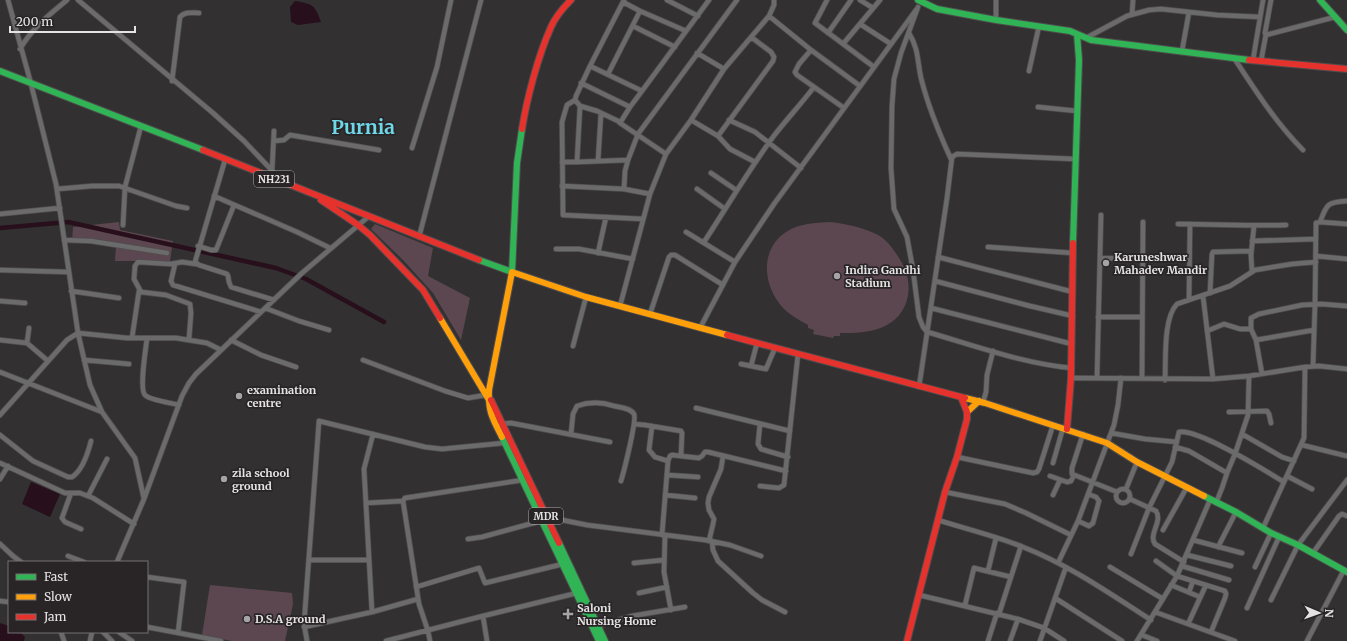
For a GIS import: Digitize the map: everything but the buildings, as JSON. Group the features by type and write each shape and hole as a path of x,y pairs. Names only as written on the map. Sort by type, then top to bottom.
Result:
{"main road":[{"path":"571,0 551,26 539,61 525,112 517,163 512,272 586,297 919,387 981,402 1083,434 1107,443 1137,462 1236,512 1271,533 1298,545 1345,571"},
{"path":"1320,0 1347,30"},
{"path":"920,2 937,9 996,20 1070,31 1088,39 1182,50 1234,58 1347,69"},
{"path":"1065,428 1072,368 1075,159 1079,49 1077,34"},
{"path":"1079,49 1088,39"},
{"name":"NH231","path":"0,67 32,82"},
{"name":"NH231","path":"0,71 32,82 368,217 512,272"},
{"path":"315,196 358,225 370,235 423,290 488,395"},
{"name":"MDR","path":"512,272 488,395 488,405 504,443 545,519 563,564 599,641"},
{"name":"MDR","path":"488,395 545,519 605,641"},
{"path":"907,641 945,492 966,419 967,412 961,397"},
{"path":"967,412 981,402"}],"street":[{"path":"8,0 20,49 32,82 57,189 78,333 90,385 102,412 135,458 144,499"},
{"path":"20,49 28,36 43,20 67,0"},
{"path":"78,0 213,113 244,141 283,183"},
{"path":"412,148 437,67 451,0"},
{"path":"419,237 481,0"},
{"path":"666,0 698,16"},
{"path":"620,123 630,107 709,0"},
{"path":"624,189 625,172 628,160 638,134 737,0"},
{"path":"620,306 650,194 666,154 691,120 724,69 769,16 774,5 774,0"},
{"path":"827,0 815,23 874,67"},
{"path":"828,33 851,0"},
{"path":"860,0 873,8"},
{"path":"843,44 880,0"},
{"path":"996,0 996,20"},
{"path":"1132,14 1133,0"},
{"path":"1253,60 1263,0"},
{"path":"1261,61 1271,0"},
{"path":"643,219 563,215 563,117 568,105 575,100 581,84 623,1 640,11 686,31"},
{"path":"920,2 901,53 894,79 891,168 894,209 907,237 920,317 923,327 927,332 1014,357 1060,367 1072,368"},
{"path":"700,328 736,262 774,204 920,2"},
{"path":"1088,39 1119,20 1132,14 1161,9 1260,17"},
{"path":"608,74 640,11"},
{"path":"1182,50 1189,12"},
{"path":"172,80 180,17 184,14 199,13"},
{"path":"769,16 811,50 860,86"},
{"path":"1266,34 1267,35 1335,17"},
{"path":"860,24 891,44"},
{"path":"632,26 675,47"},
{"path":"1029,71 1039,26"},
{"path":"909,33 915,43 921,77 937,130 951,159 947,198 919,387"},
{"path":"718,136 773,61 774,57 771,52 751,38"},
{"path":"811,50 799,64 795,72 797,75 844,108"},
{"path":"697,53 724,69"},
{"path":"1234,58 1253,87 1286,131 1303,150"},
{"path":"590,66 642,91"},
{"path":"581,84 630,107"},
{"path":"704,242 736,190 769,144 814,87"},
{"path":"575,100 580,106 601,113 620,123 666,154"},
{"path":"577,162 580,106"},
{"path":"1038,107 1077,111"},
{"path":"598,161 601,113"},
{"path":"691,120 718,136 730,149 756,162"},
{"path":"729,120 755,132 800,168"},
{"path":"123,225 125,187 141,126"},
{"path":"272,171 274,131"},
{"path":"274,140 284,140 290,135 379,150"},
{"path":"951,159 957,154 1075,159"},
{"path":"196,264 194,262 197,249 226,160"},
{"path":"562,162 628,160"},
{"path":"711,173 736,190"},
{"path":"57,189 92,186 125,187 149,197 187,208"},
{"path":"562,186 624,189 650,194"},
{"path":"697,189 725,209"},
{"path":"214,196 330,248"},
{"path":"1313,366 1316,223 1320,222 1329,204 1332,202 1347,200"},
{"path":"197,249 216,250 234,205"},
{"path":"0,214 60,208"},
{"path":"1097,378 1101,215"},
{"path":"117,561 144,499 178,405 189,383 196,374 296,278 368,217"},
{"path":"598,253 606,217"},
{"path":"1142,378 1143,222"},
{"path":"1320,222 1347,224"},
{"path":"1178,224 1229,224 1254,226 1286,225"},
{"path":"1189,300 1190,224"},
{"path":"1252,272 1252,241 1254,226"},
{"path":"686,232 736,262"},
{"path":"1252,241 1316,239"},
{"path":"64,240 91,241 167,253"},
{"path":"988,247 1073,253"},
{"path":"556,249 579,249 633,259"},
{"path":"1210,293 1213,252 1252,251"},
{"path":"650,314 669,257 671,255 723,285"},
{"path":"1316,256 1347,259"},
{"path":"938,257 1073,292"},
{"path":"1100,258 1142,259"},
{"path":"132,338 139,291 137,283 134,279 136,263 138,262 175,264 182,262 196,264 227,274 231,287 274,300"},
{"path":"1165,380 1168,322 1173,308 1177,304 1230,286 1252,272 1261,269 1316,262"},
{"path":"175,264 171,281 173,285 261,312"},
{"path":"0,270 68,272"},
{"path":"934,281 1073,316"},
{"path":"71,291 119,298"},
{"path":"139,291 166,296 188,303 192,312 189,339"},
{"path":"1203,296 1213,379"},
{"path":"573,346 586,297"},
{"path":"0,301 25,303"},
{"path":"1262,374 1256,340 1251,329 1251,318 1302,305 1315,304 1347,306"},
{"path":"265,308 299,321 329,330"},
{"path":"931,308 1072,344"},
{"path":"1098,317 1142,317"},
{"path":"1207,331 1224,324 1240,329 1251,329"},
{"path":"27,343 29,328"},
{"path":"1256,340 1314,330"},
{"path":"0,416 67,340 71,336 78,333 132,338 189,339 207,343 221,350"},
{"path":"147,338 142,381 143,392 147,397 178,405"},
{"path":"0,340 27,343 48,361"},
{"path":"231,340 262,355 296,367"},
{"path":"751,366 757,343"},
{"path":"741,364 766,369 775,348"},
{"path":"981,402 986,392 987,375 993,351"},
{"path":"760,486 782,488 784,485 798,354"},
{"path":"84,360 129,364"},
{"path":"363,360 445,391 468,398 488,395"},
{"path":"1071,378 1142,378 1165,380 1213,379 1249,376 1313,366 1347,369"},
{"path":"1263,528 1302,445 1305,430 1306,367"},
{"path":"0,372 29,382 102,412"},
{"path":"1137,641 1177,576 1193,540 1213,501 1222,488 1249,412 1249,376"},
{"path":"1058,563 1078,521 1111,433 1116,418 1121,378"},
{"path":"571,434 575,408 582,404 597,403 610,405 628,410 634,414 634,424 621,481"},
{"path":"696,408 790,431"},
{"path":"1229,412 1269,412 1271,423"},
{"path":"307,641 304,627 319,421 425,447 442,449 504,443"},
{"path":"501,424 511,423 610,442"},
{"path":"634,424 681,431 681,456"},
{"path":"760,424 759,447 788,457"},
{"path":"956,457 1033,473 1037,472 1053,425"},
{"path":"652,426 649,450 655,458 668,461"},
{"path":"1053,463 1065,428"},
{"path":"1131,554 1149,508 1172,462 1178,434 1181,432 1203,437 1284,482"},
{"path":"1111,433 1176,444 1227,473"},
{"path":"372,612 364,469 373,434"},
{"path":"1083,434 1072,468 1072,474 1117,492"},
{"path":"1242,434 1282,457 1294,462"},
{"path":"0,435 34,461 68,477 72,477 77,472 87,455 91,441"},
{"path":"1302,445 1347,456"},
{"path":"671,610 664,572 663,535 668,461 670,456 699,458 705,452 708,452 786,471"},
{"path":"723,456 720,474 709,496 708,503 708,510 714,519 710,541 713,550 718,561 753,593 762,600 785,612"},
{"path":"88,496 107,459"},
{"path":"1126,489 1137,462"},
{"path":"0,463 64,493 80,493 98,500 134,524"},
{"path":"0,479 8,466"},
{"path":"667,475 698,477"},
{"path":"1050,476 1069,482 1074,475"},
{"path":"1287,476 1312,489"},
{"path":"366,503 403,501 406,498 523,480"},
{"path":"1053,495 1060,480"},
{"path":"1271,600 1298,545 1347,480"},
{"path":"1163,530 1187,487"},
{"path":"1117,492 1121,489 1126,489"},
{"path":"1126,489 1129,492 1130,499"},
{"path":"945,492 1005,504 1026,512 1071,535"},
{"path":"1117,492 1117,499 1120,502 1126,502 1130,499"},
{"path":"70,493 62,518 65,522 81,529"},
{"path":"1078,521 1089,526 1092,523 1099,501 1096,497 1088,494"},
{"path":"665,495 695,498"},
{"path":"1130,499 1156,511 1158,515 1153,538 1154,544 1183,564 1229,580"},
{"path":"403,501 418,599 430,641"},
{"path":"1218,547 1236,512"},
{"path":"1312,553 1340,516 1342,514 1347,516"},
{"path":"468,539 482,537 552,518 588,525 710,541 730,545 761,556"},
{"path":"938,520 1021,546 1058,563 1151,620"},
{"path":"1255,567 1271,533"},
{"path":"1247,608 1279,537"},
{"path":"988,571 996,538"},
{"path":"1193,540 1242,553"},
{"path":"0,544 20,561"},
{"path":"988,641 1021,546"},
{"path":"1187,555 1231,566"},
{"path":"13,556 16,561"},
{"path":"68,556 81,561"},
{"path":"309,560 370,560"},
{"path":"634,563 664,560"},
{"path":"1156,561 1177,576 1225,591 1226,594 1211,632"},
{"path":"416,587 479,568 485,583 563,564"},
{"path":"1040,641 1066,567"},
{"path":"1110,567 1163,599"},
{"path":"965,605 974,568 1011,577"},
{"path":"1307,641 1345,571"},
{"path":"148,577 183,580 178,633"},
{"path":"1189,592 1193,581"},
{"path":"1171,585 1200,597"},
{"path":"1188,624 1206,585"},
{"path":"639,593 667,587"},
{"path":"386,641 577,593"},
{"path":"919,595 1018,618 1044,628 1064,641"},
{"path":"1055,598 1122,641"},
{"path":"304,627 372,612 418,599"},
{"path":"598,626 632,616 685,607"},
{"path":"1155,612 1235,641"},
{"path":"483,616 488,641"},
{"path":"1010,641 1018,618"},
{"path":"148,627 221,641"},
{"path":"104,633 112,641"},
{"path":"120,633 132,641"},
{"path":"1142,635 1157,641"}],"shaded area":[{"path":"295,1 310,4 317,12 321,22 298,25 291,22 290,7"},
{"path":"119,222 120,230 173,241 170,261 115,261 116,246 72,241 73,227"},
{"name":"Indira Gandhi Stadium","path":"830,222 854,226 882,237 902,263 906,272 909,290 904,308 899,316 892,322 878,329 867,332 840,333 840,336 834,336 833,338 813,334 814,330 808,328 808,325 783,308 776,299 768,279 767,268 771,248 777,240 791,229 808,224"},
{"path":"375,224 433,248 428,276 470,298 461,340 433,293 403,260 371,229"},
{"path":"31,482 60,494 50,517 22,504"},
{"name":"D.S.A ground","path":"210,585 292,593 293,604 285,641 232,641 202,635"},
{"path":"0,623 8,626 8,633 21,633 25,637 24,641 0,641"}],"waterway":[{"path":"0,228 68,222 276,268 306,279 384,322"}],"traffic: fast":[{"path":"918,0 937,9 996,20 1070,31 1091,40 1249,60"},
{"path":"1320,0 1347,30"},
{"path":"1073,243 1079,60 1077,34"},
{"path":"0,71 203,150"},
{"path":"479,260 512,272 517,163 522,129"},
{"path":"502,437 599,641"},
{"path":"1204,496 1236,512 1271,533 1298,545 1347,572"},
{"path":"559,543 605,641"}],"traffic: slow":[{"path":"512,272 586,297 727,335"},
{"path":"502,437 491,414 489,390 512,272"},
{"path":"440,318 489,400"},
{"path":"965,398 985,403 1107,443 1137,462 1204,496"},
{"path":"967,412 979,401"}],"traffic: jam":[{"path":"522,129 534,77 546,38 555,20 571,0"},
{"path":"1249,60 1347,69"},
{"path":"203,150 479,260"},
{"path":"321,200 370,235 423,290 440,318"},
{"path":"1067,429 1071,378 1073,243"},
{"path":"727,335 965,398"},
{"path":"907,641 945,492 957,457 967,419 967,412 961,397"},
{"path":"491,400 559,543"}],"place":[{"name":"Karuneshwar Mahadev Mandir","path":"1106,263"},
{"name":"Indira Gandhi Stadium","path":"837,276"},
{"name":"examination centre","path":"239,396"},
{"name":"zila school ground","path":"224,479"},
{"name":"Saloni Nursing Home","path":"568,614"},
{"name":"D.S.A ground","path":"247,619"}],"district":[{"name":"Purnia","path":"363,127"}]}
